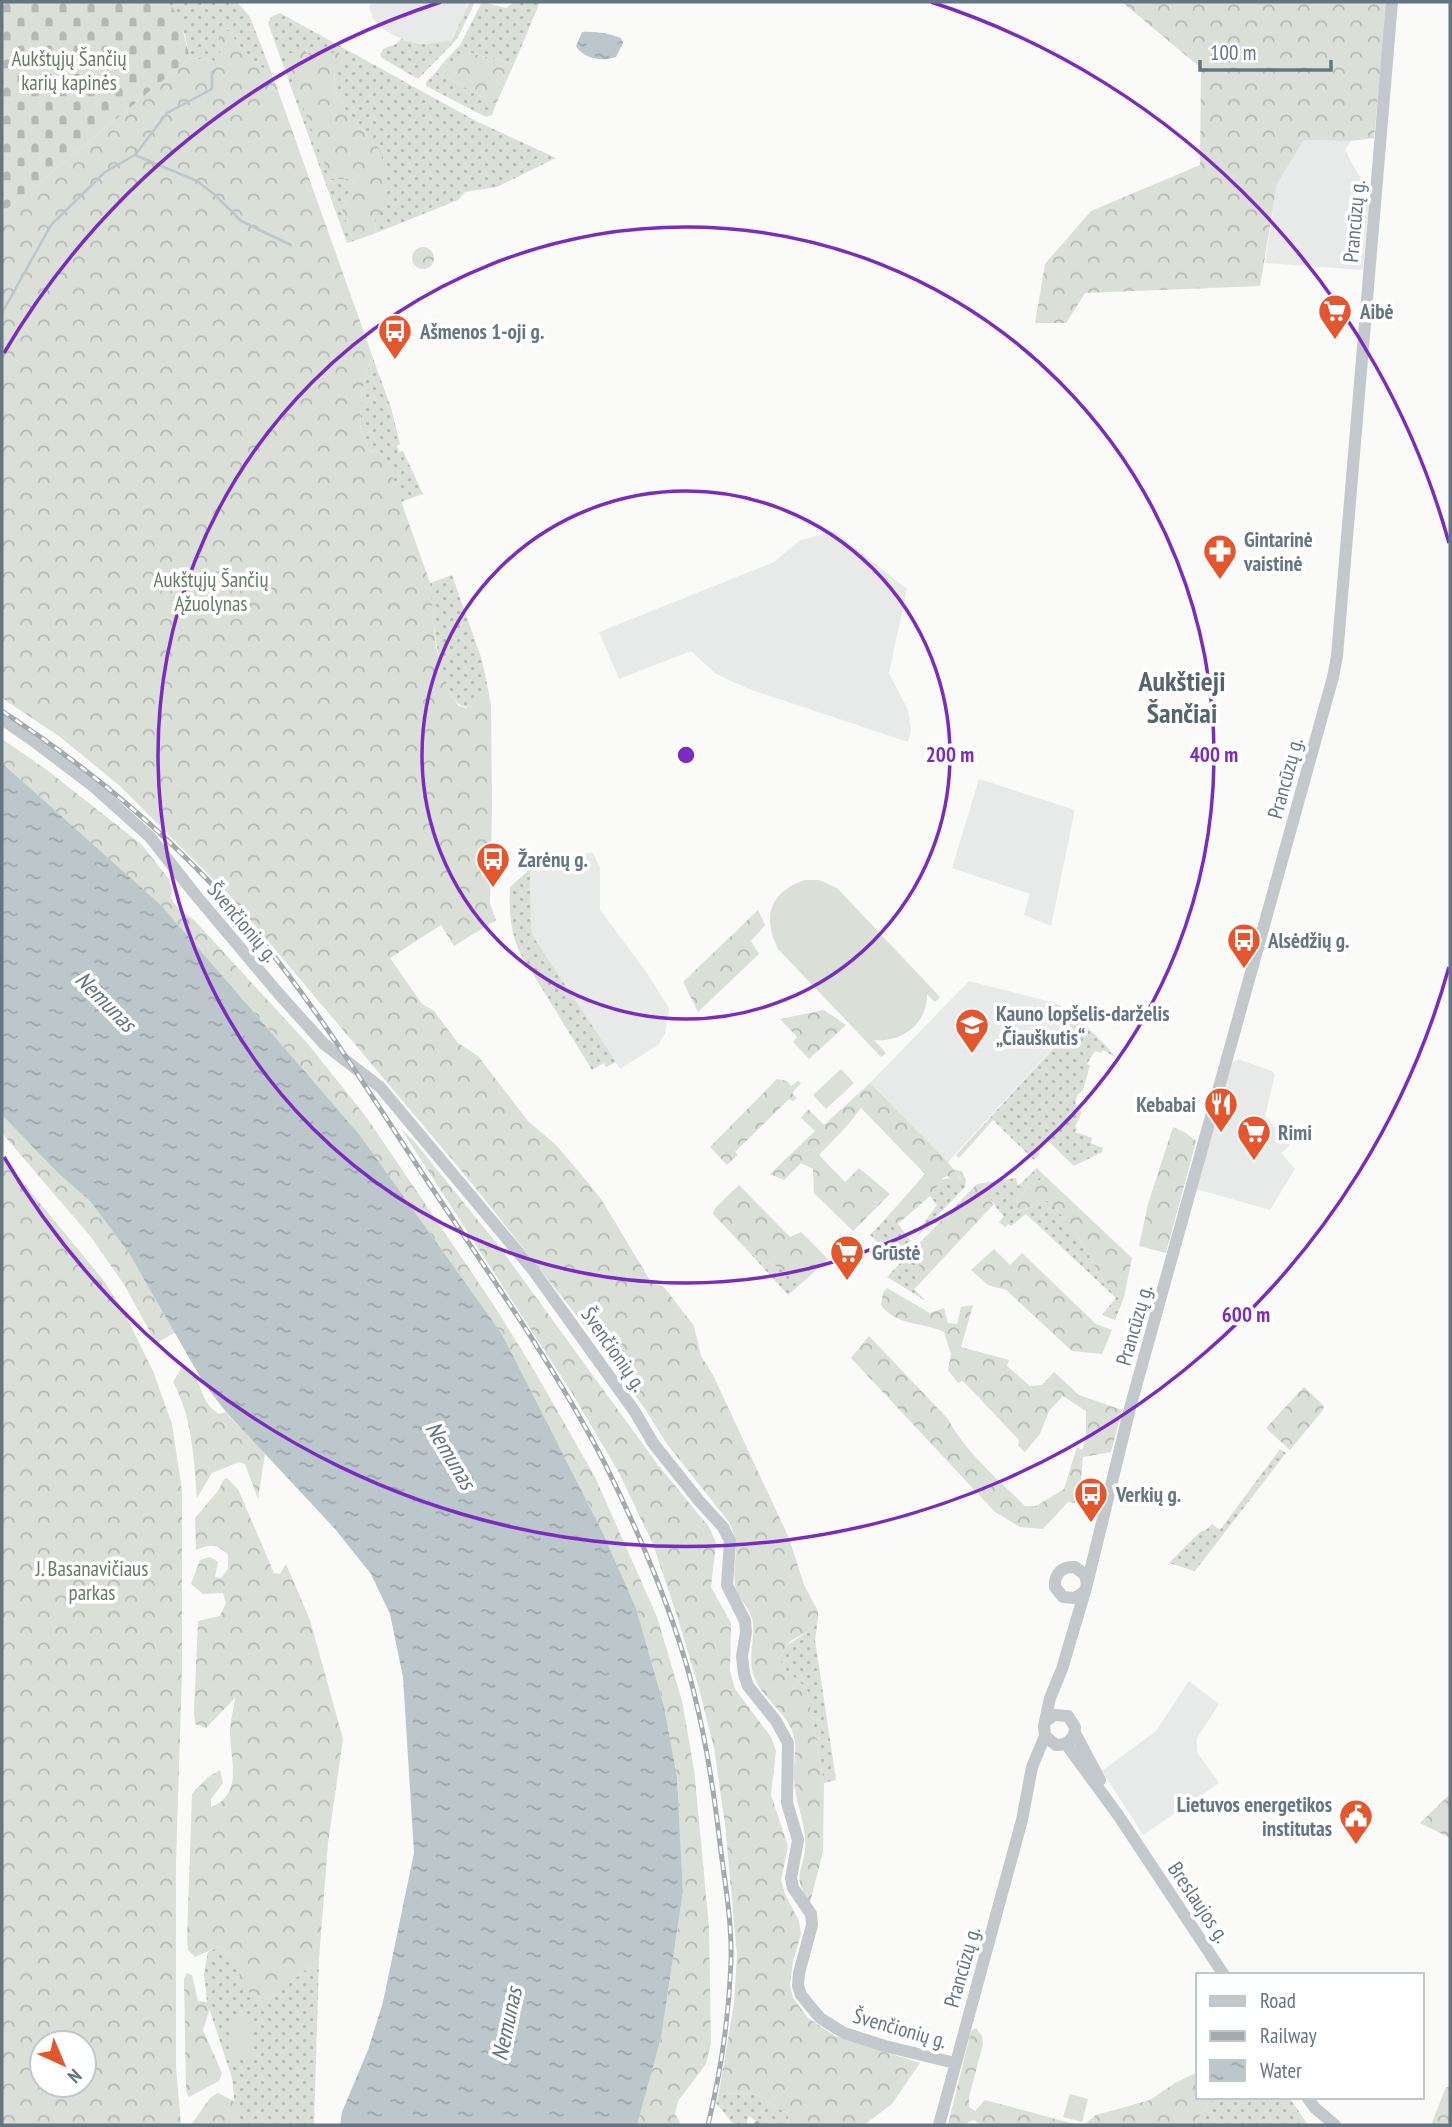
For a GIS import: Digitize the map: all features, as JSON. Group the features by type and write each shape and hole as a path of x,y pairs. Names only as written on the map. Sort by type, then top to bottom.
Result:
{"street":[{"name":"Prancūzų g.","path":"1046,1721 1086,1588 1130,1408 1325,708 1337,656 1392,2"},
{"name":"Švenčionių g.","path":"2,719 61,761 142,829 324,1044 380,1087 533,1270 635,1412 653,1443 723,1527 730,1541 727,1585 745,1620 742,1656 744,1674 748,1686 768,1709 788,1743 787,1803 798,1840 791,1878 793,1888 811,1914 812,1925 799,1973 798,1986 801,1996 820,2018 844,2033 955,2063"},
{"name":"Prancūzų g.","path":"1075,1567 1096,1544"},
{"path":"1075,1567 1085,1575 1086,1588 1075,1598 1067,1598 1057,1591 1055,1579 1062,1569 1075,1567"},
{"name":"Prancūzų g.","path":"1067,1598 1072,1610 1073,1628"},
{"name":"Prancūzų g.","path":"1062,1669 1060,1699 1064,1714"},
{"path":"1064,1714 1073,1722 1075,1733 1061,1744 1045,1736 1044,1726 1054,1715 1064,1714"},
{"name":"Breslaujos g.","path":"1075,1733 1118,1815"},
{"name":"Prancūzų g.","path":"1022,1820 1032,1767 1045,1736"},
{"name":"Prancūzų g.","path":"939,2125 1022,1820 1046,1754 1061,1744"},
{"name":"Breslaujos g.","path":"1061,1744 1118,1815 1223,1973"},
{"path":"1308,2099 1335,2125"}],"shaded area":[{"path":"372,2 470,2 452,40 436,44 406,42 381,28 373,19 369,7"},
{"path":"1304,140 1351,141 1345,150 1369,194 1363,270 1265,263 1277,184"},
{"path":"834,531 907,589 889,673 908,710 911,730 908,742 749,689 716,674 691,651 619,679 599,632 774,562 799,541"},
{"path":"979,779 1075,810 1051,926 1024,915 1030,894 952,868"},
{"path":"592,852 600,867 600,910 647,973 669,1008 665,1034 658,1045 620,1069 534,938 531,926 530,869"},
{"name":"Kauno lopšelis-darželis „Čiauškutis“","path":"969,981 1051,1002 1062,1010 1072,1027 948,1162 870,1083"},
{"path":"1238,1059 1275,1074 1265,1116 1290,1145 1281,1153 1295,1169 1270,1210 1196,1189 1232,1063"},
{"path":"1189,1681 1219,1704 1197,1738 1197,1752 1219,1783 1143,1835 1102,1771 1156,1731"}],"green space":[{"name":"Aukštųjų Šančių karių kapinės","path":"2,2 168,2 180,20 190,58 2,213"},
{"path":"168,2 237,2 250,17 272,74 248,55 229,31 219,56 214,61 190,58 185,35"},
{"path":"470,2 475,2 457,39 419,78 380,55 383,49 401,39 426,44 452,40"},
{"path":"482,2 506,8 515,2 540,2 514,64 467,52 455,66 443,63 460,45"},
{"path":"1122,2 1387,2 1374,138 1351,141 1304,140 1277,184 1260,286 1085,293 1066,323 1035,323 1045,264 1091,211 1200,165 1201,68"},
{"path":"280,13 474,120 556,158 497,187 465,192 458,200 376,233 381,151 346,110 334,89 335,69 289,53 354,179 342,210 354,241 347,243 268,23 271,17"},
{"name":"Aukštųjų Šančių Ąžuolynas","path":"223,30 229,31 248,55 272,74 372,355 362,390 360,425 369,451 382,453 430,583 436,648 450,694 459,706 466,708 472,706 476,694 482,690 486,692 491,704 490,904 496,920 454,946 441,925 390,958 422,1004 434,1011 458,1043 478,1056 528,1121 556,1145 585,1179 601,1199 651,1282 664,1287 694,1326 701,1356 713,1375 789,1538 804,1585 818,1611 818,1619 809,1631 792,1640 780,1658 782,1666 807,1689 824,1783 823,1851 810,1903 800,1884 805,1838 795,1787 793,1733 784,1717 760,1689 753,1674 753,1623 735,1585 736,1548 729,1522 667,1444 581,1321 470,1181 231,897 120,786 60,737 2,698 2,213 190,58 214,61 222,49 219,35"},
{"path":"466,52 514,64 496,104 436,72 443,63 455,66"},
{"path":"289,53 339,53 345,58 335,69 334,89 346,110 381,151 385,179 383,210 375,218 376,233 354,241 342,210 354,179 330,179 285,58"},
{"path":"436,72 496,104 492,115 486,117 426,86 426,82"},
{"path":"423,247 431,250 434,258 431,266 423,269 415,266 412,258 415,250"},
{"path":"372,355 391,408 400,444 397,446 399,452 403,451 423,494 401,502 382,453 369,451 360,425 362,390"},
{"path":"452,575 482,660 491,704 486,692 476,694 472,706 461,705 451,695 444,678 435,634 430,583"},
{"path":"2,739 47,770 142,845 169,879 171,898 180,911 194,920 308,1044 367,1118 493,1304 595,1477 657,1617 682,1701 694,1769 709,1927 711,2043 706,2064 678,2101 675,2114 681,2125 637,2125 661,2038 683,1892 677,1776 664,1705 636,1608 601,1529 502,1334 359,1134 161,905 2,763"},
{"path":"530,869 531,926 534,938 616,1062 606,1067 604,1063 592,1070 519,951 511,920 510,887"},
{"path":"805,880 819,880 837,888 940,997 935,1002 927,994 923,1014 911,1029 894,1038 874,1040 886,1053 881,1057 778,949 771,926 772,907 784,891"},
{"path":"758,910 765,925 751,941 759,954 698,1012 683,982"},
{"path":"1051,1002 1086,1026 1115,1057 1103,1050 1101,1053 1095,1051 1087,1064 1090,1065 1083,1090 1078,1094 1075,1103 1075,1110 1082,1112 1075,1132 1092,1138 1091,1143 1103,1148 1102,1152 1074,1166 1046,1139 1036,1150 1040,1154 1034,1160 993,1120 959,1158 956,1155 1072,1028 1062,1010"},
{"path":"824,1010 846,1025 809,1059 793,1042 797,1037 780,1019"},
{"path":"841,1069 854,1083 826,1109 813,1095"},
{"path":"777,1079 787,1081 791,1086 798,1081 801,1083 792,1093 797,1098 793,1101 789,1099 735,1152 738,1155 727,1165 710,1147"},
{"path":"870,1083 948,1162 962,1181 956,1192 949,1190 952,1179 947,1176 943,1178 930,1196 898,1224 888,1216 925,1174 861,1108 819,1155 845,1182 859,1168 890,1194 853,1231 814,1193 813,1169 801,1163 784,1180 770,1174 815,1131 801,1118 808,1109 824,1125"},
{"path":"2,1115 58,1173 90,1201 129,1253 176,1332 156,1343 125,1286 91,1237 2,1133"},
{"path":"1173,1127 1196,1141 1166,1253 1139,1246 1148,1204"},
{"path":"401,1129 413,1140 498,1245 658,1465 709,1527 716,1543 711,1587 731,1623 730,1671 735,1689 771,1737 776,1751 771,1795 788,1846 781,1880 799,1921 801,1934 793,1961 790,1985 793,1998 808,2018 835,2036 920,2063 892,2104 864,2125 789,2125 788,2114 755,2094 719,2093 734,2003 737,1955 725,1824 714,1748 677,1616 653,1544 618,1471 572,1393"},
{"name":"J. Basanavičiaus parkas","path":"2,1157 104,1281 125,1314 153,1371 172,1424 182,1490 182,1670 176,1862 176,2067 181,2125 2,2125"},
{"path":"1037,1168 1045,1176 1018,1196 1016,1213 1049,1200 1076,1233 1103,1280 1124,1297 1115,1320 1102,1315 1116,1298 1026,1214 1011,1226 1008,1224 1005,1227 999,1222 1004,1216 977,1184 1016,1178 1018,1186"},
{"path":"953,1169 961,1171 966,1179 965,1187 916,1238 937,1205 930,1196 940,1182 950,1178 962,1180"},
{"path":"1045,1176 1132,1258 1124,1297 1103,1280 1076,1233 1049,1200 1015,1213 1018,1196"},
{"path":"977,1184 988,1194 993,1205 921,1282 919,1264 903,1260"},
{"path":"739,1185 790,1237 801,1232 828,1259 804,1281 750,1253 713,1214 715,1208"},
{"path":"888,1216 911,1241 894,1257 870,1235"},
{"path":"994,1249 1010,1265 1022,1253 1096,1324 1112,1330 1102,1354 1072,1351 1006,1290 988,1285 971,1270"},
{"path":"750,1253 804,1281 788,1295"},
{"path":"903,1260 919,1263 921,1282 914,1289 926,1301 887,1277"},
{"path":"887,1288 930,1313 944,1308 948,1323 957,1324 961,1307 973,1305 961,1347 1009,1360 1007,1366 1030,1386 1042,1385 1054,1372 1079,1395 1122,1410 1111,1452 1083,1457 1081,1479 1099,1479 1103,1488 1100,1495 1079,1488 1075,1503 1068,1502 1043,1529 1020,1527 995,1512 851,1358 869,1336 948,1419 973,1454 1025,1506 1036,1506 1064,1489 1077,1447 1082,1450 1086,1439 1086,1411 1063,1396 1049,1411 1040,1434 1025,1452 1018,1446 1019,1440 963,1381 958,1383 948,1370 951,1354 944,1332 894,1317 881,1305 883,1293"},
{"path":"182,1367 195,1377 210,1407 219,1414 225,1412 265,1453 258,1499 245,1464 239,1462 212,1473 197,1498 188,1423 173,1382"},
{"path":"1304,1387 1324,1406 1290,1450 1266,1428"},
{"path":"1280,1449 1286,1453 1195,1571 1169,1563 1201,1531 1212,1524 1220,1530"},
{"path":"227,1478 238,1489 274,1573 280,1574 286,1564 310,1620 343,1739 328,1843 319,1959 268,2000 254,1999 241,1981 234,1958 220,1946 195,1957 188,1950 187,1939 192,1794 208,1777 220,1770 223,1783 211,1799 211,1807 228,1794 233,1775 230,1732 235,1698 206,1728 195,1724 194,1712 198,1621 220,1616 226,1603 223,1593 203,1594 191,1584 200,1560 210,1557 218,1562 215,1577 221,1578 228,1569 228,1555 220,1548 209,1546 196,1550 195,1518"},
{"path":"818,1619 815,1640 836,1780 824,1783 807,1689 782,1666 780,1658 786,1646 809,1631"},
{"path":"1450,1794 1450,1838 1420,1823"},
{"path":"220,1946 234,1958 241,1981 268,2000 319,1959 314,2125 237,2125 232,2078 207,2002 204,1974 208,1952"},
{"path":"187,1973 192,1975 198,2001 207,2002 210,2008 203,2030 222,2073 219,2081 189,2097 186,2091 184,1979"},
{"path":"252,2017 254,2056 233,2057 231,2019"},
{"path":"976,2028 982,2036 983,2044 969,2097 969,2107 975,2111 985,2100 1078,2125 981,2125 974,2120 961,2125 948,2125 971,2031"},
{"path":"1196,2073 1196,2099 1216,2099 1193,2125 1084,2125 1096,2115 1150,2100"},
{"path":"1446,2087 1450,2087 1450,2125 1431,2125"},
{"path":"218,2093 235,2102 237,2125 191,2125 210,2098"},
{"path":"719,2093 755,2094 788,2114 789,2125 761,2125 749,2116 746,2125 734,2125 716,2103"},
{"path":"1070,2094 1088,2099 1082,2122 1063,2117"},
{"path":"1216,2099 1290,2099 1308,2125 1193,2125"}],"water":[{"path":"582,32 611,35 621,38 623,43 616,57 594,58 584,54 576,46"},
{"name":"Nemunas","path":"2,763 161,905 359,1134 502,1334 601,1529 636,1608 664,1706 677,1776 683,1892 661,2038 637,2125 340,2125 342,2112 368,2050 383,2002 414,1853 403,1677 390,1614 371,1574 335,1529 226,1412 203,1382 129,1253 90,1201 58,1173 2,1115"}],"waterway":[{"path":"2,313 51,225 105,172 135,155 167,113 212,89 212,72"},
{"path":"135,155 197,181 241,221 291,245"}],"railway":[{"path":"2,711 70,759 135,811 196,868 252,929 343,1053 520,1320 605,1464 643,1545 666,1604 685,1661 706,1747 728,1903 731,1961 724,2043 708,2125"}],"place":[{"name":"Aibė","path":"1335,341"},
{"name":"Ašmenos 1-oji g.","path":"395,361"},
{"name":"Gintarinė vaistinė","path":"1220,581"},
{"name":"Žarėnų g.","path":"493,889"},
{"name":"Alsėdžių g.","path":"1244,970"},
{"name":"Kauno lopšelis-darželis „Čiauškutis“","path":"972,1055"},
{"name":"Kebabai","path":"1221,1134"},
{"name":"Rimi","path":"1254,1162"},
{"name":"Grūstė","path":"847,1282"},
{"name":"Verkių g.","path":"1091,1524"},
{"name":"Lietuvos energetikos institutas","path":"1356,1846"}],"district":[{"name":"Aukštieji Šančiai","path":"1182,696"}]}
